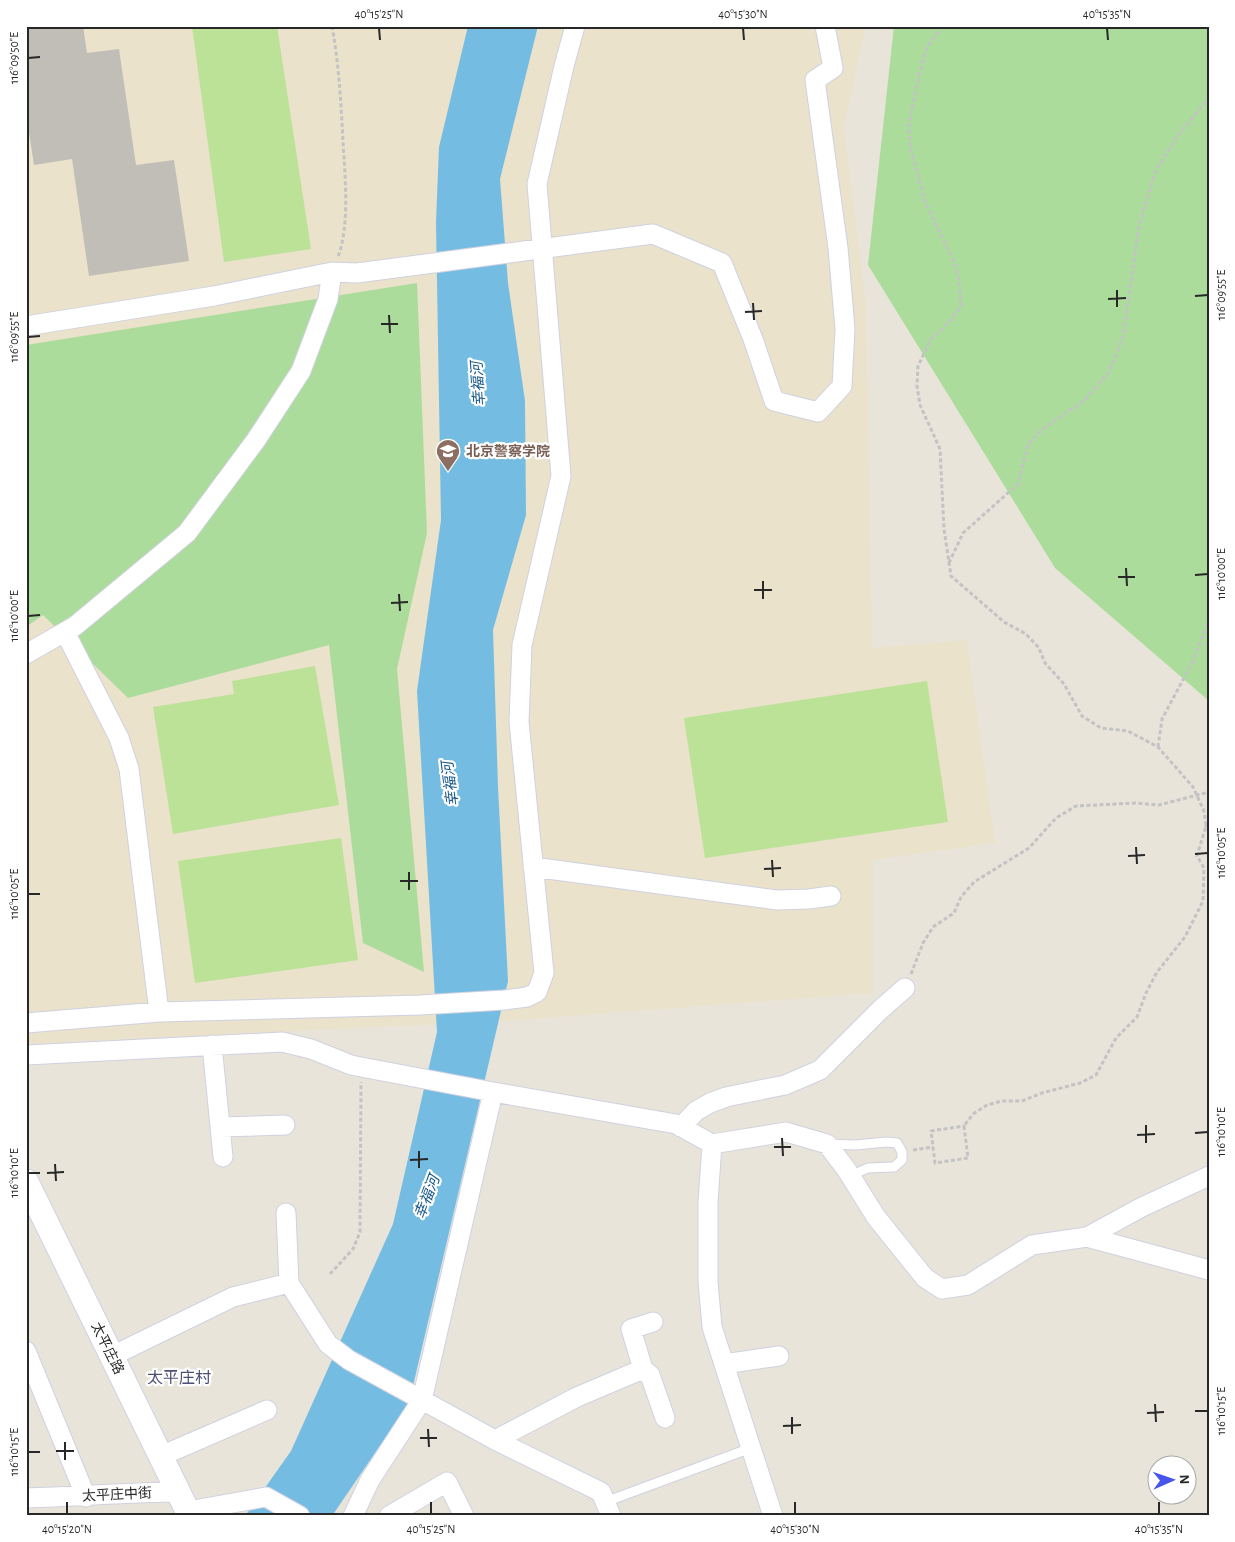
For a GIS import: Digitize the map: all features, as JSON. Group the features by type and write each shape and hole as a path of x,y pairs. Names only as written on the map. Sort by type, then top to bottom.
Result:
{"street":[{"path":"26,1023 159,1012 420,1005 504,1000 527,996 537,992 544,974 519,722 522,644 561,476 538,184 564,66 575,26"},
{"path":"26,326 214,296 332,272 357,272 416,266 653,234 722,263 753,339 774,401 818,412 842,386 845,329 838,248 815,80 833,68 825,26"},
{"path":"26,654 75,626 187,533 256,440 300,371 328,299 332,272"},
{"path":"65,632 119,738 129,769 159,1012"},
{"path":"533,867 777,900 831,896"},
{"path":"681,1127 696,1111 710,1103 726,1097 785,1085 820,1070 880,1010 905,988"},
{"path":"26,1055 282,1042 311,1049 351,1065 491,1092 676,1124 712,1144 786,1132 827,1144 876,1217 924,1278 942,1289 968,1284 1032,1245 1087,1237 1142,1207 1209,1176"},
{"path":"212,1046 223,1157"},
{"path":"353,1516 415,1396 491,1092"},
{"path":"220,1126 285,1125"},
{"path":"712,1144 708,1202 708,1282 712,1327 773,1516"},
{"name":"太平庄路","path":"26,1181 185,1506"},
{"path":"286,1213 289,1283 328,1344 349,1360 495,1440 601,1492 608,1509"},
{"path":"1087,1237 1209,1270"},
{"path":"112,1356 233,1297 289,1283"},
{"path":"653,1322 631,1329 643,1369 650,1375 665,1418"},
{"path":"26,1351 86,1497"},
{"path":"724,1364 779,1356"},
{"path":"495,1440 577,1397 643,1369"},
{"path":"161,1456 267,1410"},
{"path":"390,1516 447,1482 464,1516"},
{"name":"太平庄中街","path":"26,1498 86,1497 145,1492 185,1506 266,1497 300,1516"}],"lane":[{"path":"827,1144 897,1143 902,1152 902,1160 894,1167 868,1168 850,1176"},
{"path":"608,1509 751,1448"}],"path":[{"path":"332,26 338,63 346,194 342,247 332,272"},
{"path":"942,26 927,47 909,123 910,146 925,202 954,262 959,280 961,306 950,321 930,340 918,366 917,386 920,406 940,449 944,529 951,576 1004,622 1026,634 1038,648 1045,663 1064,684 1082,716 1101,728 1128,731 1158,747 1193,787 1204,811 1209,832"},
{"path":"949,563 963,533 1018,484 1028,444 1044,428 1085,400 1109,372 1123,337 1139,225 1156,170 1178,135 1209,98"},
{"path":"1158,747 1162,719 1193,661 1209,618"},
{"path":"905,988 922,943 933,926 954,913 961,897 974,882 1028,848 1056,818 1076,806 1135,803 1159,805 1209,792"},
{"path":"964,1126 931,1131 935,1163 968,1158 964,1126 972,1114 987,1104 1002,1101 1022,1101 1042,1093 1080,1083 1096,1075 1116,1038 1137,1017 1146,993 1157,972 1185,937 1203,901 1204,868 1197,856 1208,826"},
{"path":"330,1274 353,1249 360,1232 361,1067"},
{"path":"902,1152 933,1147"}],"shaded area":[{"name":"北京警察学院","path":"26,26 866,26 844,127 866,304 872,648 967,640 995,843 873,860 873,993 506,1021 26,1044"}],"green space":[{"path":"192,26 277,26 311,249 224,262"},
{"path":"894,26 1209,26 1209,701 1055,568 868,265"},
{"path":"417,283 427,533 397,669 424,972 363,943 329,645 128,698 43,615 26,627 26,345"},
{"path":"315,666 339,805 173,834 153,707 234,694 232,681"},
{"path":"927,681 948,822 705,858 684,718"},
{"path":"341,838 358,960 195,983 178,861"}],"water":[{"name":"幸福河","path":"468,26 538,26 500,179 508,283 525,401 526,515 493,630 498,787 508,981 409,1403 332,1516 245,1516 291,1451 393,1224 437,1032 417,691 441,520 436,222 439,147"}],"building":[{"path":"26,26 83,26 87,53 119,49 136,165 174,160 189,261 89,276 72,159 34,165 26,113"}],"place":[{"name":"北京警察学院","path":"448,472"}],"district":[{"name":"太平庄村","path":"179,1377"}]}
